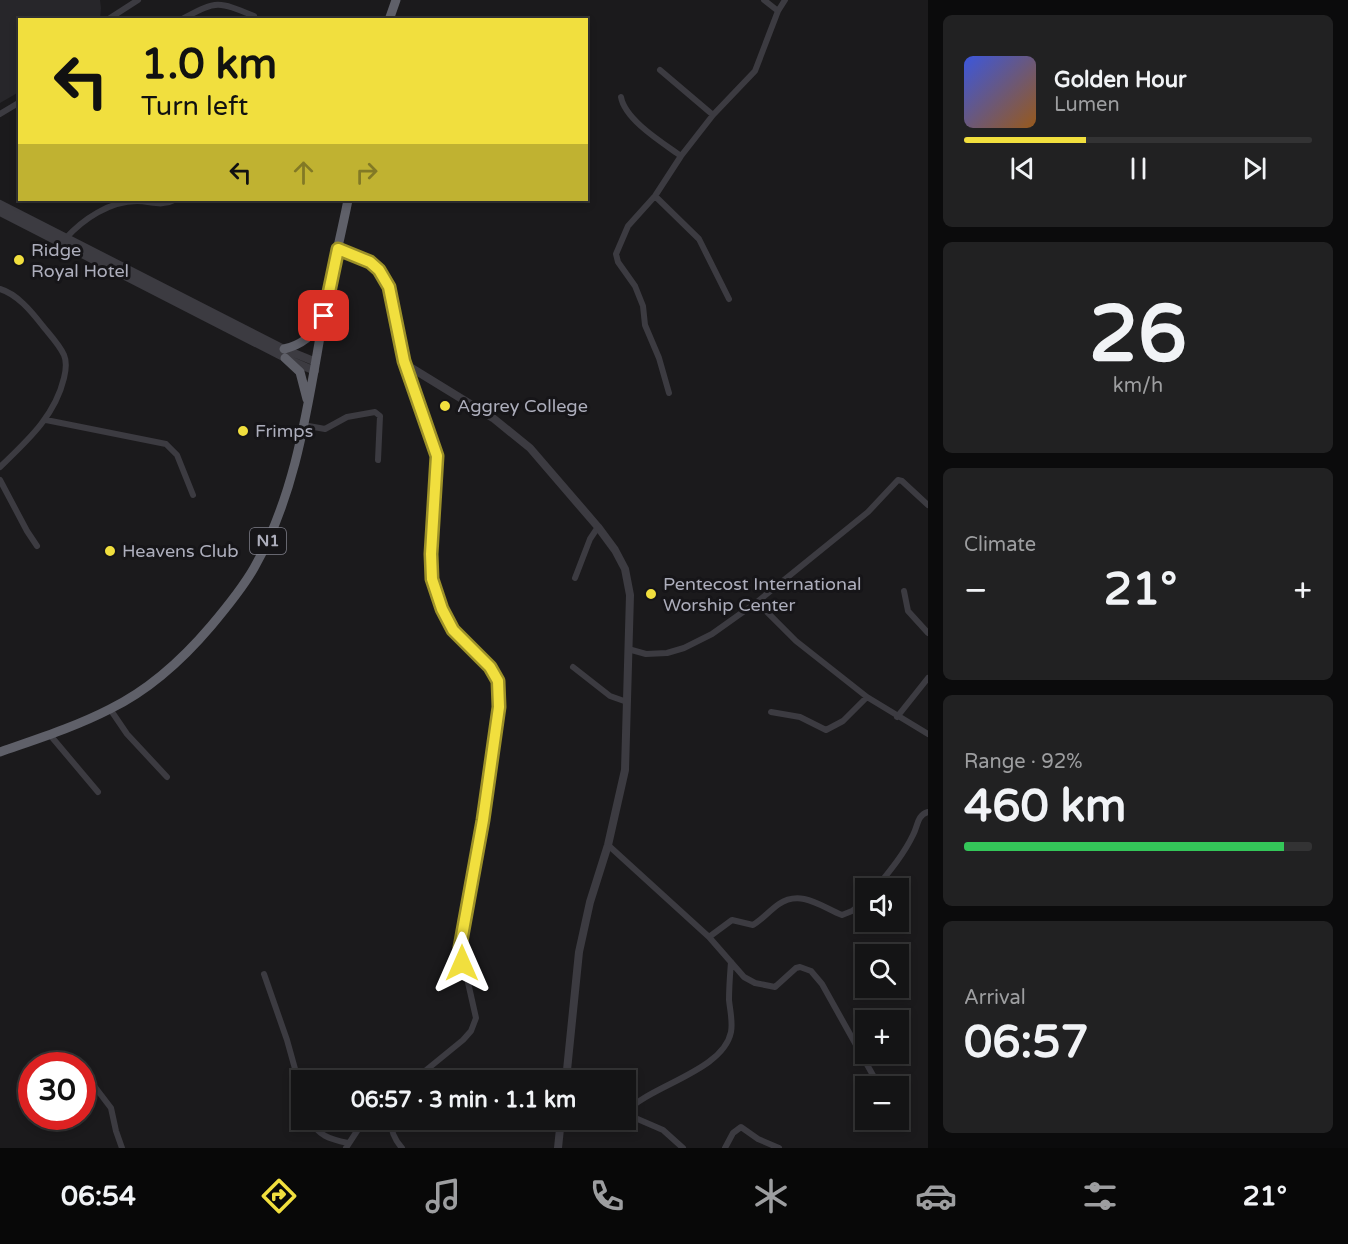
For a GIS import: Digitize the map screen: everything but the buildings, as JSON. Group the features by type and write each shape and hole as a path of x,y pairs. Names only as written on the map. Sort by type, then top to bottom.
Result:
{"highway":[{"path":"390,18 396,0"},
{"name":"N1","path":"0,752 50,735 110,709 144,687 184,656 230,605 254,569 285,498 316,367 348,201"},
{"path":"308,401 300,372 284,353 310,336 324,316"}],"street":[{"path":"111,18 138,0"},
{"path":"764,0 778,11"},
{"path":"669,393 659,358 645,325 643,306 635,286 616,257 619,244 628,226 655,196 712,115 755,71 778,11 785,0"},
{"path":"184,18 210,4 219,3 254,16"},
{"path":"660,69 712,115"},
{"path":"621,97 622,104 647,131 681,156"},
{"path":"0,114 18,103"},
{"path":"655,196 699,239 729,299"},
{"path":"64,240 84,222 107,207 134,201 163,204 171,201"},
{"path":"0,204 64,240 284,353 316,367"},
{"path":"0,212 64,240"},
{"path":"338,249 370,262 379,270 387,283 398,324 404,361 408,366 484,412 536,455 598,527 615,550 625,570 630,595 625,770 608,846 590,902 579,951 567,1070"},
{"path":"0,289 9,292 25,306 64,354 66,366 61,390 46,420 0,466"},
{"path":"408,366 437,456 431,554 432,579 442,609 453,630 490,667 498,681 500,693 483,820 460,947 476,1018 471,1031 463,1040 426,1070"},
{"path":"303,425 325,429 347,417 375,412 380,416 378,460"},
{"path":"46,420 166,444 177,455 193,495"},
{"path":"0,480 37,546"},
{"path":"628,649 653,655 667,653 684,648 717,630 757,602 868,512 898,480 928,505"},
{"path":"575,578 590,539 598,527"},
{"path":"904,591 908,611 928,633"},
{"path":"757,602 796,641 867,697 928,734"},
{"path":"573,667 610,696 627,702"},
{"path":"897,717 928,678"},
{"path":"771,712 800,717 826,730 843,721 867,697"},
{"path":"110,709 127,734 167,777"},
{"path":"50,735 98,792"},
{"path":"883,878 909,842 919,818 928,812"},
{"path":"608,846 709,937 750,981 771,987 779,985 796,968 812,971 822,984 873,1076"},
{"path":"709,937 732,920 753,925 779,904 792,899 815,901 842,915 855,909"},
{"path":"636,1104 705,1064 724,1047 731,1026 729,987 731,962"},
{"path":"264,974 295,1070"},
{"path":"96,1088 111,1108 122,1148"},
{"path":"636,1118 663,1130 683,1148"},
{"path":"725,1148 733,1132 741,1127 758,1139 779,1148"},
{"path":"317,1130 327,1138 347,1145 360,1130"},
{"path":"391,1130 395,1140 402,1148"},
{"path":"558,1148 560,1130"}],"shaded area":[{"path":"0,0 100,0 100,18 18,18 18,93 0,103"}],"place":[{"name":"Ridge Royal Hotel","path":"19,260"},
{"name":"Aggrey College","path":"445,406"},
{"name":"Frimps","path":"243,431"},
{"name":"Heavens Club","path":"110,551"},
{"name":"Pentecost International Worship Center","path":"651,594"}],"route":[{"path":"324,316 338,249 370,262 379,270 389,287 404,361 408,366 436,449 438,462 431,554 432,579 442,609 453,630 490,667 498,681 499,707 483,820 460,947 462,963"}]}
